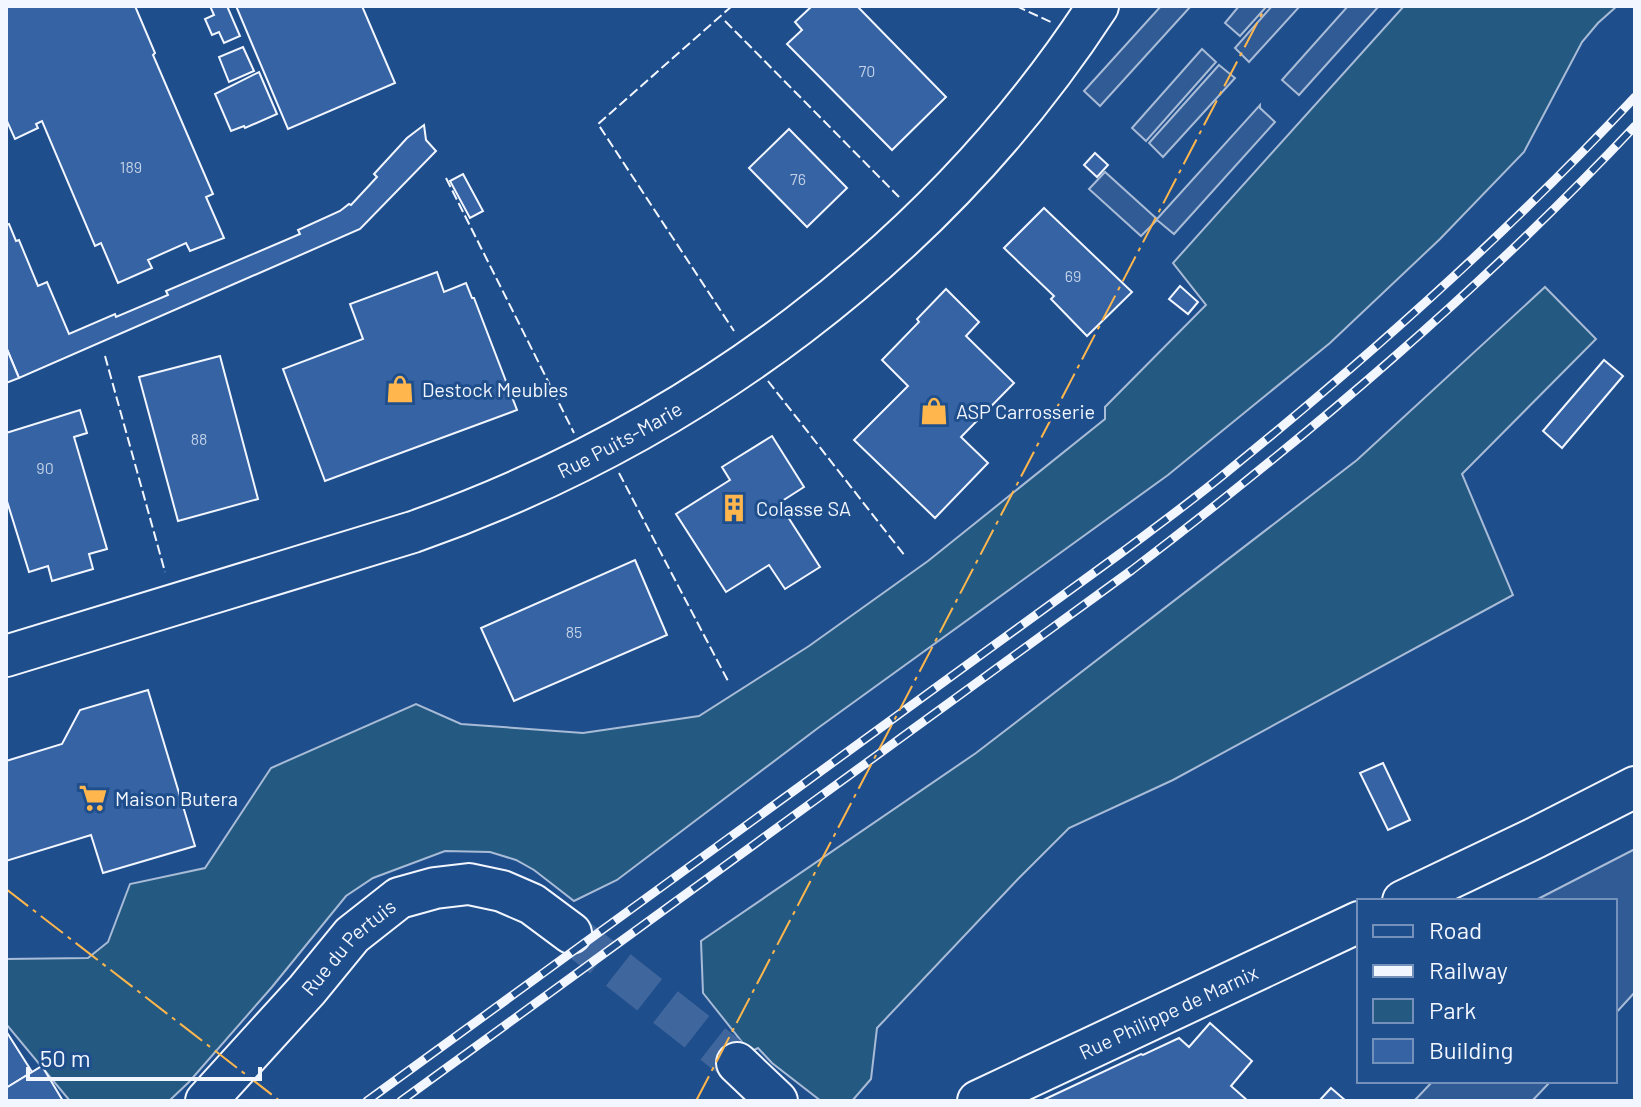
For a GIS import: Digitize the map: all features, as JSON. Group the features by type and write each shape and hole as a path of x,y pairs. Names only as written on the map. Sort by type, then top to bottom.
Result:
{"street":[{"name":"Rue Puits-Marie","path":"6,656 470,512 558,473 637,432 767,349 824,306 915,227 995,143 1098,6"},
{"path":"1407,899 1635,787"},
{"name":"Rue du Pertuis","path":"206,1101 307,990 352,935 399,898 435,888 469,884 502,891 532,904 571,933"},
{"name":"Rue Philippe de Marnix","path":"978,1101 1357,923"},
{"path":"737,1063 777,1101"}],"green space":[{"path":"1404,6 1617,6 1582,42 1524,152 1440,239 1330,343 1168,475 818,728 617,880 574,901 516,860 490,852 445,851 373,878 346,896 272,987 169,1101 70,1101 6,1024 6,959 88,958 108,942 130,884 205,868 271,768 416,704 461,724 583,733 699,716 809,646 928,561 1105,419 1105,407 1206,305 1173,263"},
{"path":"1545,287 1596,339 1462,474 1513,595 1173,780 1069,828 877,1028 871,1079 852,1101 821,1101 772,1063 758,1048 750,1052 703,993 701,941 976,753 1357,460"}],"shaded area":[{"path":"1161,6 1191,6 1100,106 1084,91"},
{"path":"1239,6 1267,6 1240,36 1225,23"},
{"path":"1272,6 1300,6 1249,62 1235,48"},
{"path":"1348,6 1379,6 1299,95 1282,80"},
{"path":"1202,49 1216,62 1146,141 1132,128"},
{"path":"1219,65 1235,78 1163,157 1149,143"},
{"path":"1260,105 1275,122 1174,234 1157,220 1141,236 1089,189 1105,172 1157,219"},
{"path":"1635,849 1635,992 1617,1012 1617,899 1538,899"},
{"path":"1431,1083 1549,1083 1532,1101 1414,1101"}],"building":[{"path":"6,6 135,6 213,194 206,197 224,238 190,251 186,243 148,260 152,268 118,283 101,243 95,246 42,121 36,124 38,128 15,139 6,119"},
{"path":"210,6 227,6 240,36 224,43 219,32 212,35 205,19 214,15"},
{"path":"236,6 362,6 395,83 288,129"},
{"path":"812,6 857,6 946,97 892,150 787,44 802,30 795,22"},
{"path":"243,47 254,71 229,82 219,57"},
{"path":"259,72 277,114 231,131 215,94"},
{"path":"424,125 426,140 436,151 360,229 19,378 6,347 6,225 9,224 16,241 19,240 38,286 47,282 69,334 168,295 166,291 300,234 298,230 351,205 377,177 374,174 407,138"},
{"path":"789,129 847,188 807,227 749,168"},
{"path":"1095,153 1108,165 1097,177 1084,165"},
{"path":"463,174 483,211 470,218 450,181"},
{"path":"1044,208 1132,292 1087,336 1051,299 1054,296 1004,248"},
{"name":"Destock Meubles","path":"437,272 444,292 466,283 517,410 325,481 283,369 363,339 350,304"},
{"path":"1180,286 1198,302 1188,314 1169,299"},
{"name":"ASP Carrosserie","path":"946,289 979,322 966,336 1014,383 961,437 988,463 935,518 854,440 908,386 882,360"},
{"path":"6,347 19,378 6,383"},
{"path":"220,356 258,499 178,521 139,377"},
{"path":"1604,360 1623,376 1562,448 1543,431"},
{"path":"80,410 87,433 74,437 107,549 89,554 93,569 52,581 48,566 29,572 6,498 6,433"},
{"name":"Colasse SA","path":"772,436 804,487 779,503 820,567 785,589 769,565 726,592 676,514 730,480 722,467"},
{"path":"635,560 667,635 514,701 481,628"},
{"name":"Maison Butera","path":"148,690 195,846 103,873 91,835 6,861 6,761 62,744 80,710"},
{"path":"1383,763 1410,820 1388,830 1360,773"},
{"path":"1210,1023 1252,1061 1231,1086 1248,1101 1041,1101 1179,1038 1189,1047"},
{"path":"6,1031 32,1072 6,1088"},
{"path":"42,1066 63,1101 6,1101 6,1088"},
{"path":"1331,1088 1346,1101 1319,1101"}],"tunnel":[{"path":"571,933 737,1063"}],"railway":[{"path":"367,1101 1202,492 1334,383 1438,291 1538,196 1635,97"},
{"path":"401,1101 1198,519 1329,413 1455,303 1635,126"}],"fence":[{"path":"732,6 598,124 734,331"},
{"path":"1016,6 1051,22"},
{"path":"725,21 899,197"},
{"path":"446,178 574,433"},
{"path":"105,356 165,572"},
{"path":"768,381 905,556"},
{"path":"619,473 728,681"}],"power":[{"path":"696,1101 1266,6"},
{"path":"6,889 280,1101"}],"place":[{"name":"Destock Meubles","path":"400,389"},
{"name":"ASP Carrosserie","path":"934,411"},
{"name":"Colasse SA","path":"734,508"},
{"name":"Maison Butera","path":"93,798"}]}
